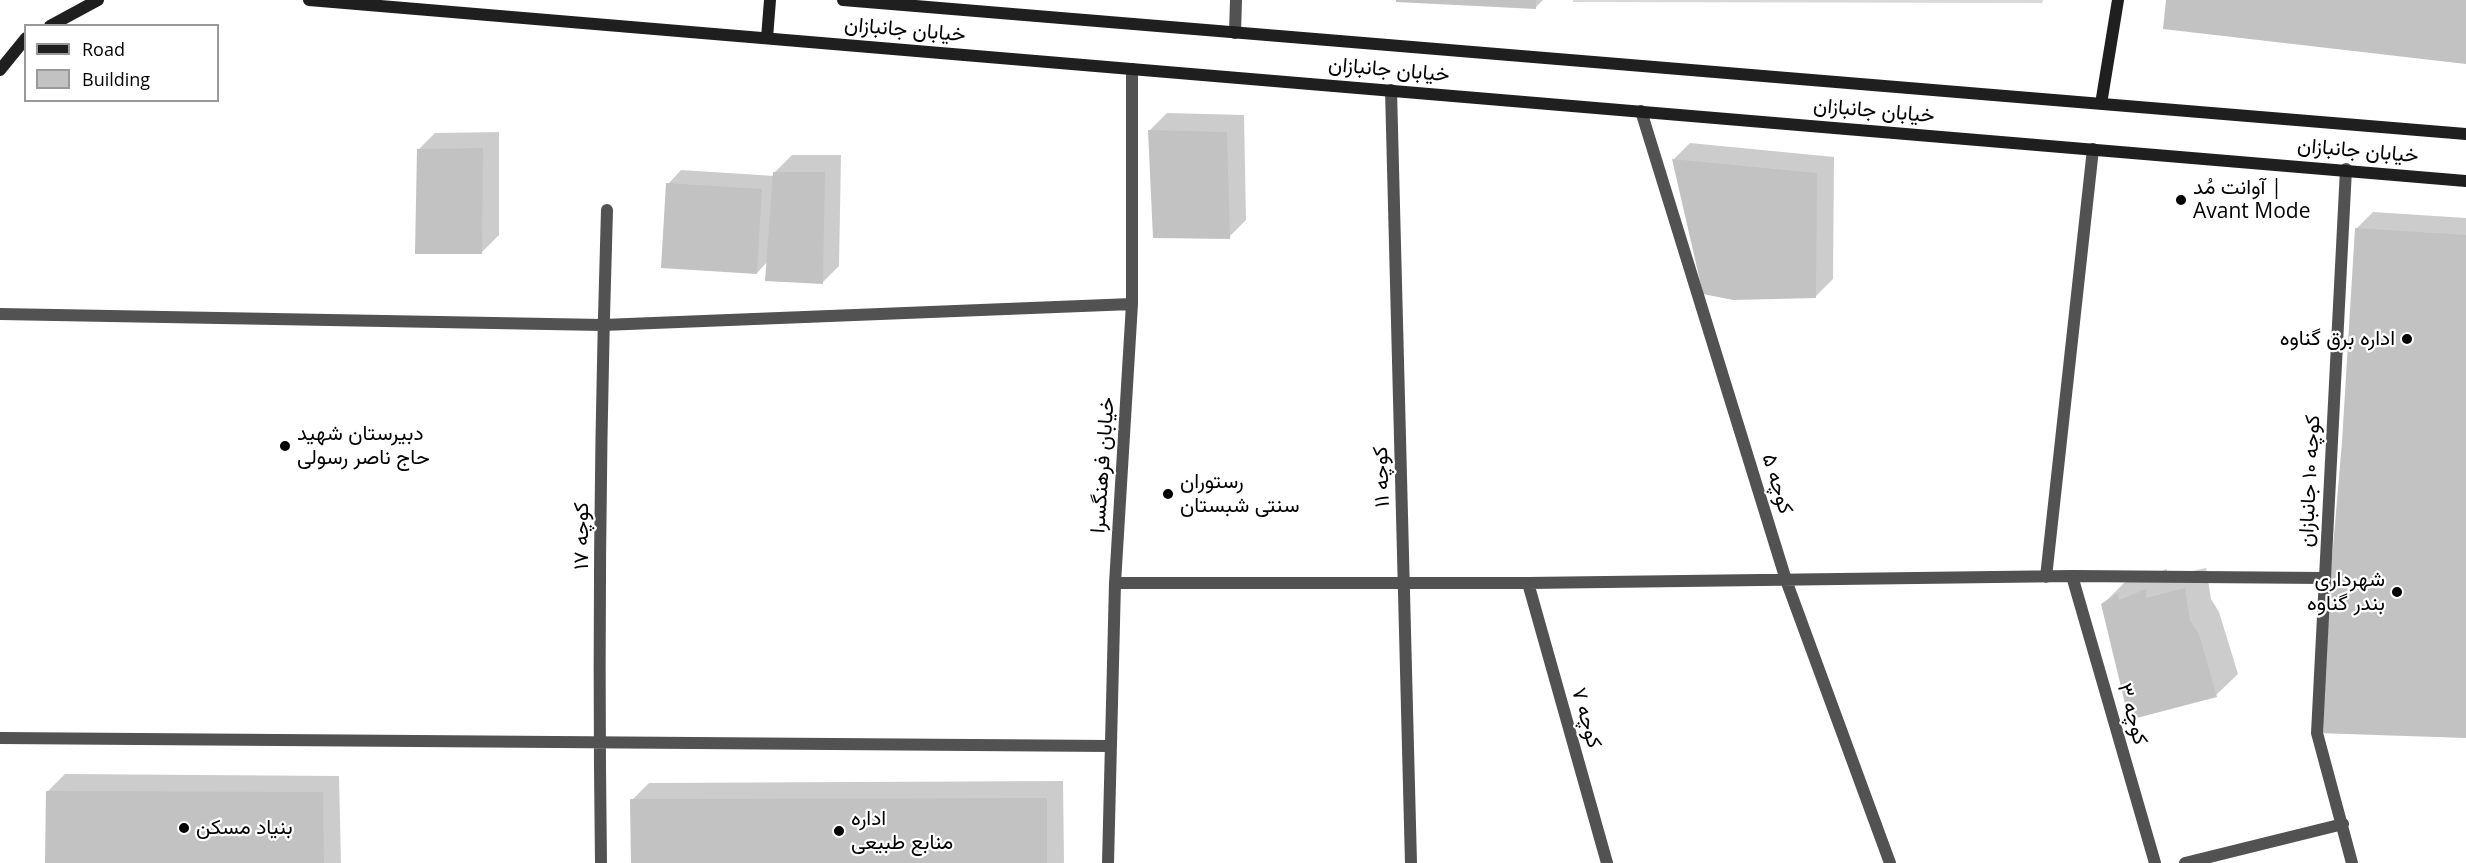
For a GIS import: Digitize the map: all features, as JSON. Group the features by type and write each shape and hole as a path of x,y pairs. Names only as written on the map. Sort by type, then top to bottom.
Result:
{"main road":[{"path":"54,24 98,0"},
{"name":"خیابان جانبازان","path":"309,0 2346,169 2466,181"},
{"path":"767,38 770,0"},
{"name":"خیابان جانبازان","path":"843,0 2466,134"},
{"path":"2101,104 2118,0"},
{"path":"0,70 24,40"}],"street":[{"path":"1235,33 1236,0"},
{"name":"خیابان فرهنگسرا","path":"1108,863 1115,583 1132,304 1132,69"},
{"name":"کوچه ۱۱","path":"1391,90 1411,863"},
{"name":"کوچه ۵","path":"1641,111 1786,580 1890,863"},
{"path":"2046,577 2093,149"},
{"name":"کوچه ۱۰ جانبازان","path":"2346,169 2317,733 2352,863"},
{"name":"کوچه ۱۷","path":"601,863 603,326 607,210"},
{"path":"0,314 603,326 1132,304"},
{"path":"1115,583 1528,583 2072,576 2324,579"},
{"name":"کوچه ۳","path":"2072,576 2155,863"},
{"name":"کوچه ۷","path":"1528,583 1607,863"},
{"path":"0,738 1110,746"},
{"path":"2185,863 2343,824"}],"shaded area":[{"path":"1573,0 2043,0 2042,3 1573,2"}],"building":[{"path":"1396,0 1536,0 1536,9 1396,2"},
{"path":"2166,0 2466,0 2466,64 2163,29"},
{"path":"1148,130 1227,132 1230,239 1153,238"},
{"path":"483,148 482,254 415,254 417,149"},
{"path":"1672,159 1817,173 1816,298 1733,300 1703,294"},
{"path":"773,172 825,172 823,284 765,281"},
{"path":"666,183 762,189 757,274 661,268"},
{"name":"شهرداری بندر گناوه","path":"2355,228 2466,235 2466,738 2317,733 2342,442"},
{"path":"2185,588 2190,621 2199,634 2217,697 2129,720 2101,604 2118,593 2119,600 2146,589 2146,598"},
{"name":"بنیاد مسکن","path":"46,791 323,792 324,863 45,863"},
{"name":"اداره منابع طبیعی","path":"1047,798 1047,863 631,863 630,799"}],"place":[{"name":"آوانت مُد | Avant Mode","path":"2181,200"},
{"name":"اداره برق گناوه","path":"2407,339"},
{"name":"دبیرستان شهید حاج ناصر رسولی","path":"285,446"},
{"name":"رستوران سنتی شبستان","path":"1168,494"},
{"name":"شهرداری بندر گناوه","path":"2397,592"},
{"name":"بنیاد مسکن","path":"184,828"},
{"name":"اداره منابع طبیعی","path":"839,831"}]}
